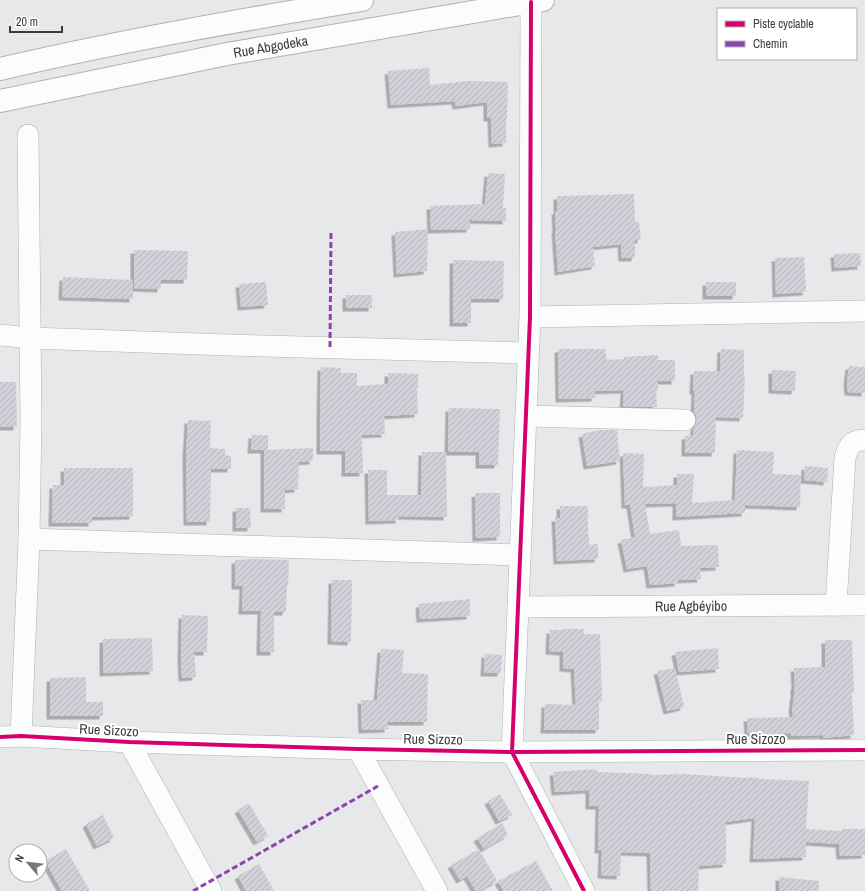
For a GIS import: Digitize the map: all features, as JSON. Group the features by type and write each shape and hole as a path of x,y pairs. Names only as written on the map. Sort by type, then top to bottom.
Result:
{"main road":[{"path":"0,69 218,24 362,0"},
{"name":"Rue Abgodeka","path":"0,101 227,54 537,1"}],"street":[{"path":"537,1 530,317 512,752 584,891"},
{"path":"21,736 29,539 31,420 28,135"},
{"path":"530,317 865,311"},
{"path":"0,336 228,345 528,353"},
{"path":"526,416 685,420"},
{"path":"836,605 845,458 847,450 852,444 858,440 865,440"},
{"path":"29,539 520,555"},
{"name":"Rue Agbéyibo","path":"518,607 865,605"},
{"name":"Rue Sizozo","path":"0,737 21,736 129,742 512,752 865,750"},
{"path":"129,742 211,891"},
{"path":"358,749 437,891"}],"building":[{"path":"429,68 430,85 468,81 508,82 506,143 492,144 491,118 487,118 487,102 456,106 455,101 391,105 388,71"},
{"path":"488,173 505,174 503,208 506,208 506,221 470,220 470,229 431,230 430,206 485,204"},
{"path":"634,194 635,222 639,222 641,240 635,240 635,258 622,258 621,244 593,247 595,266 558,272 555,230 557,196"},
{"path":"428,229 427,271 397,274 395,232"},
{"path":"134,250 188,251 187,280 161,280 161,289 134,288"},
{"path":"860,253 861,266 835,268 834,254"},
{"path":"804,257 806,292 776,294 775,258"},
{"path":"453,260 504,261 503,299 471,299 471,323 453,323"},
{"path":"63,277 133,280 133,299 62,297"},
{"path":"266,282 268,305 241,307 239,284"},
{"path":"706,282 736,282 736,296 706,296"},
{"path":"346,295 372,295 372,308 346,308"},
{"path":"558,349 605,349 607,360 624,359 624,357 658,355 658,360 675,360 675,381 658,381 658,391 656,391 657,407 623,406 624,390 595,391 595,398 559,399"},
{"path":"721,349 744,350 745,375 743,418 716,417 715,453 685,453 685,436 693,435 697,421 694,413 694,371 720,371"},
{"path":"849,366 865,367 865,393 848,392 847,382"},
{"path":"321,367 341,368 341,373 357,373 357,386 387,384 388,373 418,374 418,414 384,416 385,434 362,435 363,473 345,473 345,451 320,451"},
{"path":"772,370 796,371 795,391 772,390"},
{"path":"0,382 16,382 17,427 0,427"},
{"path":"449,408 500,409 498,465 479,465 479,452 448,452"},
{"path":"188,420 211,421 210,448 225,449 225,455 231,456 231,469 211,469 210,522 187,522 186,455"},
{"path":"599,430 617,430 620,461 587,466 582,434"},
{"path":"252,435 268,435 268,450 251,450"},
{"path":"313,448 313,461 299,462 298,489 285,490 285,509 264,509 264,450"},
{"path":"737,450 774,452 773,474 801,475 800,507 745,505 745,513 676,517 676,503 645,504 650,534 679,530 681,546 718,545 719,567 700,568 701,579 678,580 678,583 650,585 647,566 627,569 621,540 635,537 630,505 625,505 623,453 644,454 643,487 677,485 677,474 694,474 692,503 735,500"},
{"path":"422,452 446,452 447,517 399,516 399,520 369,521 368,470 387,470 387,495 421,495"},
{"path":"805,466 828,468 827,482 804,480"},
{"path":"64,468 133,468 133,516 92,517 92,523 52,523 53,485 64,485"},
{"path":"500,493 500,537 476,538 475,494"},
{"path":"560,506 588,506 589,545 598,544 598,559 557,561 555,518 560,518"},
{"path":"236,508 250,508 251,528 236,528"},
{"path":"235,560 289,560 286,612 274,612 274,652 260,652 261,611 242,611 243,586 235,586"},
{"path":"332,580 352,580 351,642 331,641"},
{"path":"470,599 470,616 420,619 419,604"},
{"path":"182,615 208,616 207,652 194,652 196,677 182,678"},
{"path":"584,629 584,634 600,634 602,701 599,701 599,730 544,730 545,704 576,705 574,669 563,668 563,652 549,651 550,630"},
{"path":"152,638 153,671 103,673 103,639"},
{"path":"825,640 852,640 854,735 823,738 823,735 791,736 791,733 748,734 747,718 793,717 792,705 795,686 794,668 825,667"},
{"path":"718,648 719,669 679,672 675,652"},
{"path":"381,649 404,650 402,673 428,674 427,722 388,722 388,729 362,730 361,700 377,700"},
{"path":"485,654 502,655 501,673 484,673"},
{"path":"675,668 684,707 667,711 657,671"},
{"path":"86,677 86,702 103,702 103,716 50,716 50,678"},
{"path":"596,769 597,772 652,775 683,774 809,781 806,829 842,831 842,829 865,829 865,855 840,856 839,844 806,842 806,857 753,859 755,818 726,822 726,864 699,866 698,891 651,891 650,853 621,852 620,876 601,875 602,850 598,850 599,806 589,806 589,790 555,792 553,772"},
{"path":"500,794 512,815 499,821 488,801"},
{"path":"249,803 268,836 257,842 238,810"},
{"path":"103,815 114,838 97,846 86,824"},
{"path":"502,823 508,835 484,849 477,838"},
{"path":"66,849 90,891 62,891 48,866 48,859"},
{"path":"479,849 497,881 479,891 476,891 467,876 460,880 451,865"},
{"path":"536,861 553,891 504,891 498,881"},
{"path":"259,864 274,891 246,891 238,876"},
{"path":"779,877 819,881 819,891 779,891"}],"marked path":[{"path":"330,347 331,232"},
{"path":"193,891 378,786"}],"cycle path":[{"path":"531,2 530,317 512,752 584,891"},
{"path":"0,737 21,736 129,742 512,752 865,750"}]}
